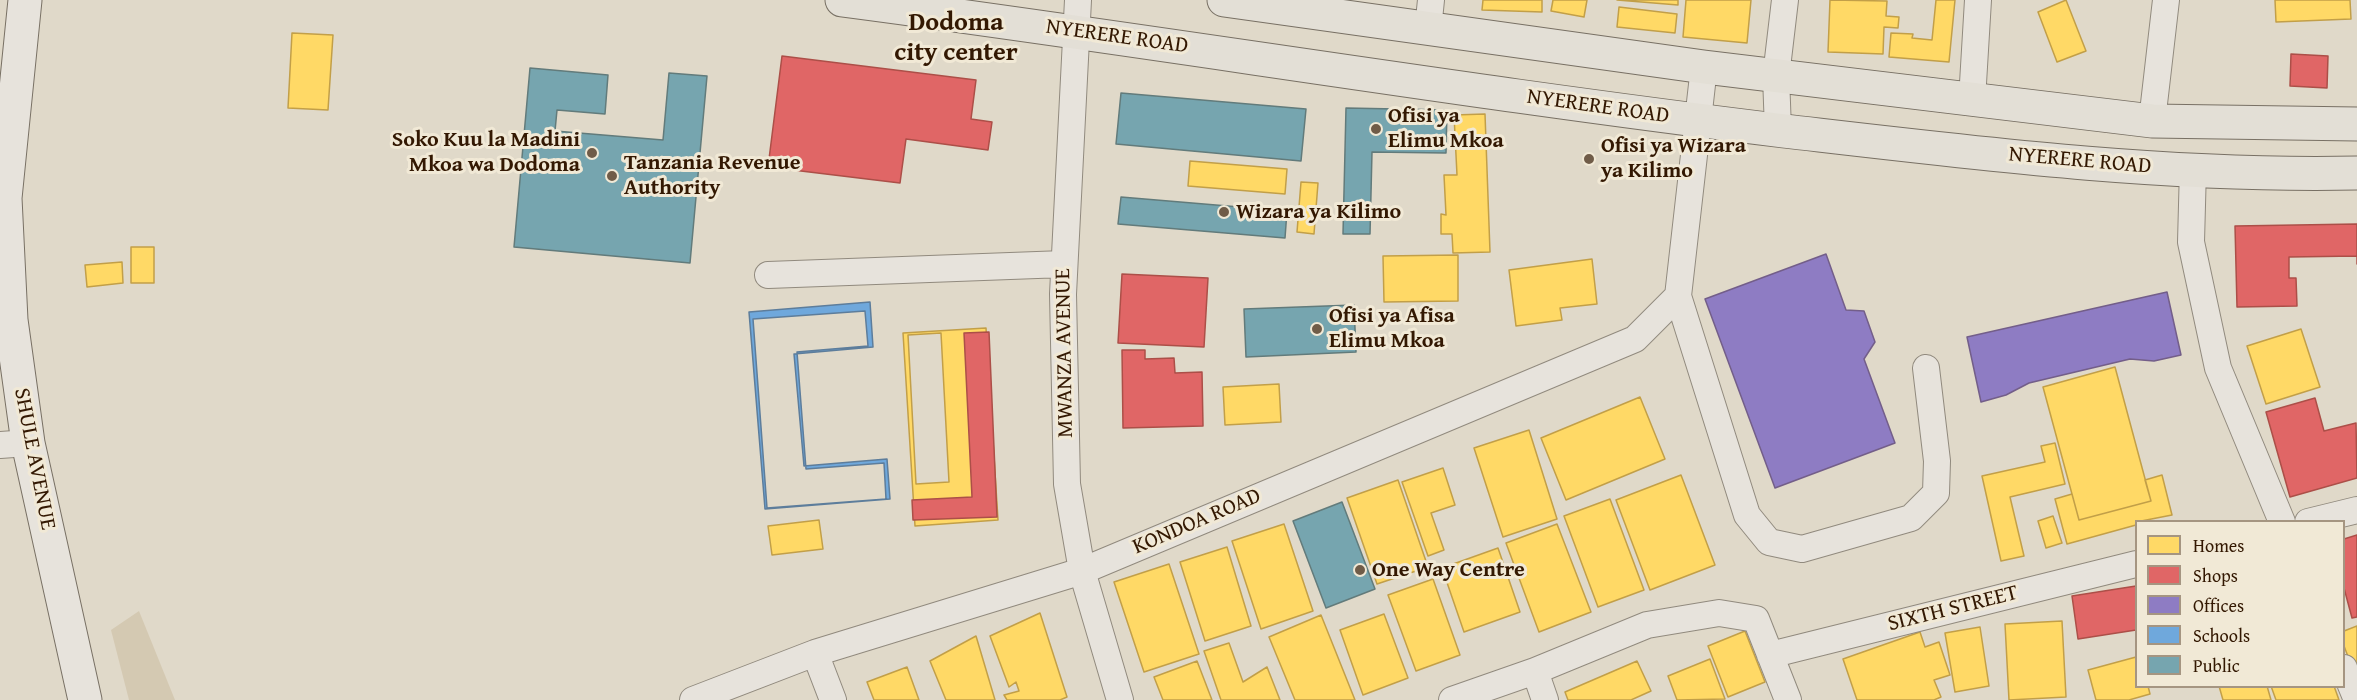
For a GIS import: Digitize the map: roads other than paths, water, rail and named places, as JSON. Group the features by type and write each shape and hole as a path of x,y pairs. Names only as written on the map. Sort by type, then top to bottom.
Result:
{"highway":[{"name":"NYERERE ROAD","path":"842,0 1077,15 1700,122 1954,151 2135,167 2193,168 2276,174 2357,173"},
{"name":"NYERERE ROAD","path":"1224,0 1430,15 1704,67 2151,121 2279,125 2357,124"}],"main road":[{"name":"SHULE AVENUE","path":"25,0 5,198 14,444 85,700"}],"street":[{"path":"1778,130 1776,76 1785,0"},
{"path":"1972,100 1978,0"},
{"path":"2151,121 2166,0"},
{"name":"MWANZA AVENUE","path":"1077,15 1064,264 1067,484 1082,571 1120,700"},
{"path":"1704,67 1700,122 1678,296 1747,515 1769,542 1802,549 1911,518 1936,493 1937,461 1926,368"},
{"path":"2193,168 2191,242 2218,368 2281,520"},
{"path":"768,275 1064,264"},
{"name":"KONDOA ROAD","path":"693,700 815,653 1082,571 1635,339 1678,296"},
{"path":"2316,520 2357,510"},
{"name":"SIXTH STREET","path":"1770,655 2135,564"},
{"path":"1452,700 1535,671 1647,625 1719,613 1756,619 1788,700"},
{"path":"815,653 833,700"},
{"path":"1535,671 1545,700"},
{"path":"2345,673 2357,700"}],"place":[{"name":"Ofisi ya Elimu Mkoa","path":"1376,129"},
{"name":"Soko Kuu la Madini Mkoa wa Dodoma","path":"592,153"},
{"name":"Ofisi ya Wizara ya Kilimo","path":"1589,159"},
{"name":"Tanzania Revenue Authority","path":"612,176"},
{"name":"Wizara ya Kilimo","path":"1224,212"},
{"name":"Ofisi ya Afisa Elimu Mkoa","path":"1317,329"},
{"name":"One Way Centre","path":"1360,570"}],"district":[{"name":"Dodoma city center","path":"956,38"}]}
